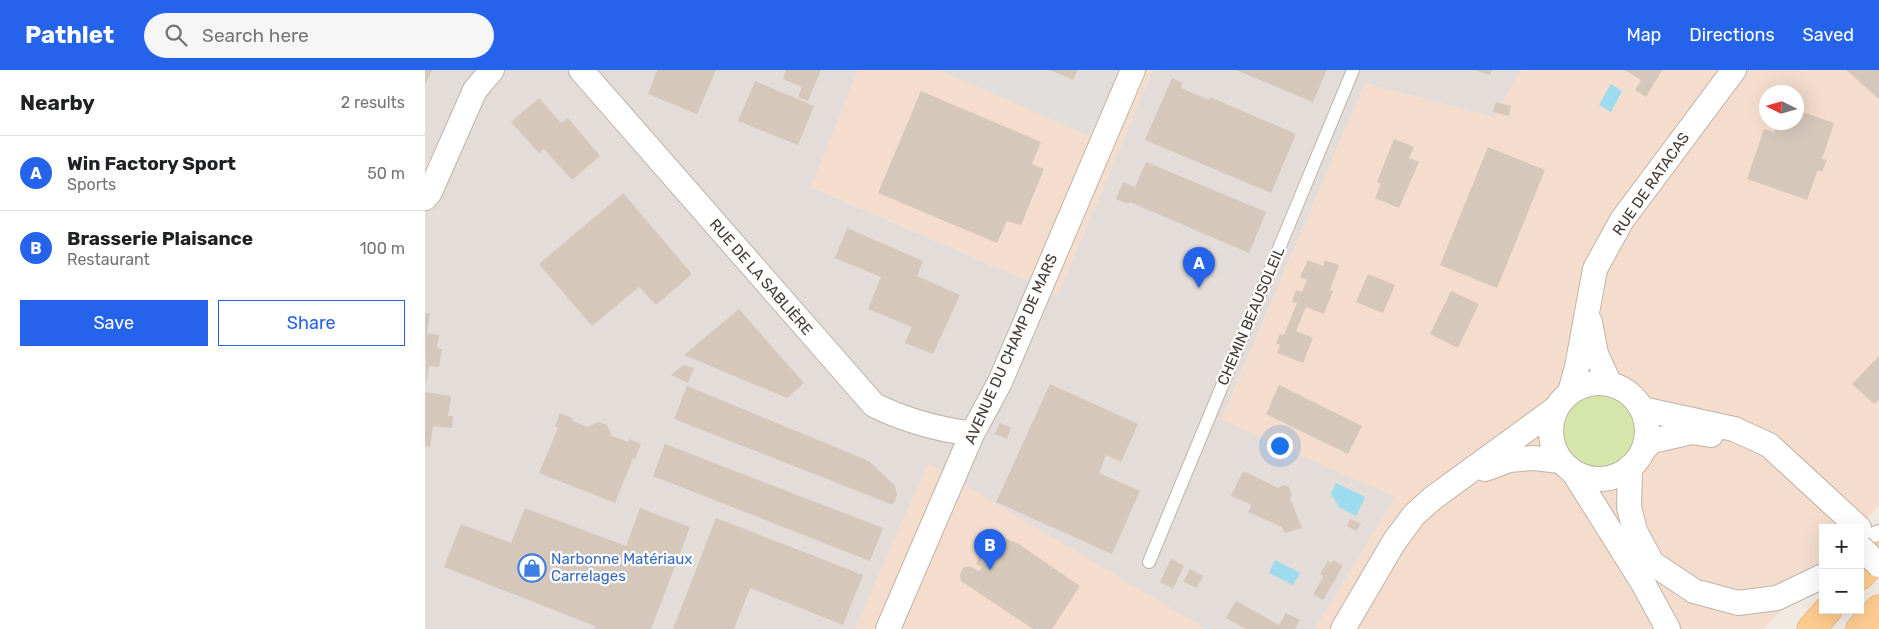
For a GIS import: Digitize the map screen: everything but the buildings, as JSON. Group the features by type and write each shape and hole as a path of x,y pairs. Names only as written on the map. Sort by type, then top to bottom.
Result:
{"main road":[{"path":"1864,572 1879,555"},
{"path":"1860,629 1879,609"},
{"path":"1811,629 1824,614"}],"street":[{"path":"425,198 430,192 475,90 492,70"},
{"name":"RUE DE LA SABLIÈRE","path":"581,70 874,405 897,416 937,428 972,434"},
{"name":"AVENUE DU CHAMP DE MARS","path":"888,629 972,434 1000,382 1133,70"},
{"name":"RUE DE RATACAS","path":"1563,400 1577,367 1595,269 1622,220 1734,70"},
{"name":"RUE DE RATACAS","path":"1587,307 1595,354 1610,384"},
{"path":"1343,629 1394,542 1414,515 1433,498 1563,400 1589,383 1610,384 1622,389 1634,398 1642,409 1647,427 1637,459 1629,507 1635,531 1652,562 1694,591 1738,603 1777,598 1819,578"},
{"path":"1563,400 1551,444 1643,583 1668,629"},
{"path":"1642,409 1734,429 1769,445 1851,524"},
{"path":"1458,480 1509,460 1534,458 1567,467 1591,479 1607,479 1637,459 1652,440 1692,432 1732,439 1765,459 1816,503 1850,524"},
{"path":"1864,535 1879,547"},
{"path":"1864,549 1879,537"},
{"path":"1864,551 1879,565"}],"lane":[{"name":"CHEMIN BEAUSOLEIL","path":"1149,562 1353,70"}],"shaded area":[{"path":"425,70 858,70 811,187 1058,294 1153,70 1521,70 1494,117 1365,83 1221,420 1395,497 1315,629 1206,629 928,463 855,629 425,629"},
{"path":"858,70 1153,70 1058,294 810,186"},
{"path":"940,70 1050,70 1073,80 1078,70 1119,70 1090,136"},
{"path":"1521,70 1879,70 1879,505 1862,524 1819,524 1819,569 1764,629 1315,629 1395,497 1221,421 1365,83 1494,117"},
{"path":"928,462 1206,629 855,629"}],"green space":[{"path":"1599,395 1613,398 1625,405 1632,417 1635,431 1632,445 1625,457 1613,464 1599,467 1585,464 1573,457 1566,445 1563,431 1566,417 1573,405 1585,398"}],"water":[{"path":"1611,84 1622,91 1611,112 1599,105"},
{"path":"1336,483 1365,497 1356,516 1339,507 1331,494"},
{"path":"1275,560 1300,573 1293,585 1269,573"}],"place":[{"name":"Win Factory Sport","path":"1199,288"},
{"name":"Narbonne Matériaux Carrelages","path":"532,568"},
{"name":"Brasserie Plaisance","path":"990,570"}]}
